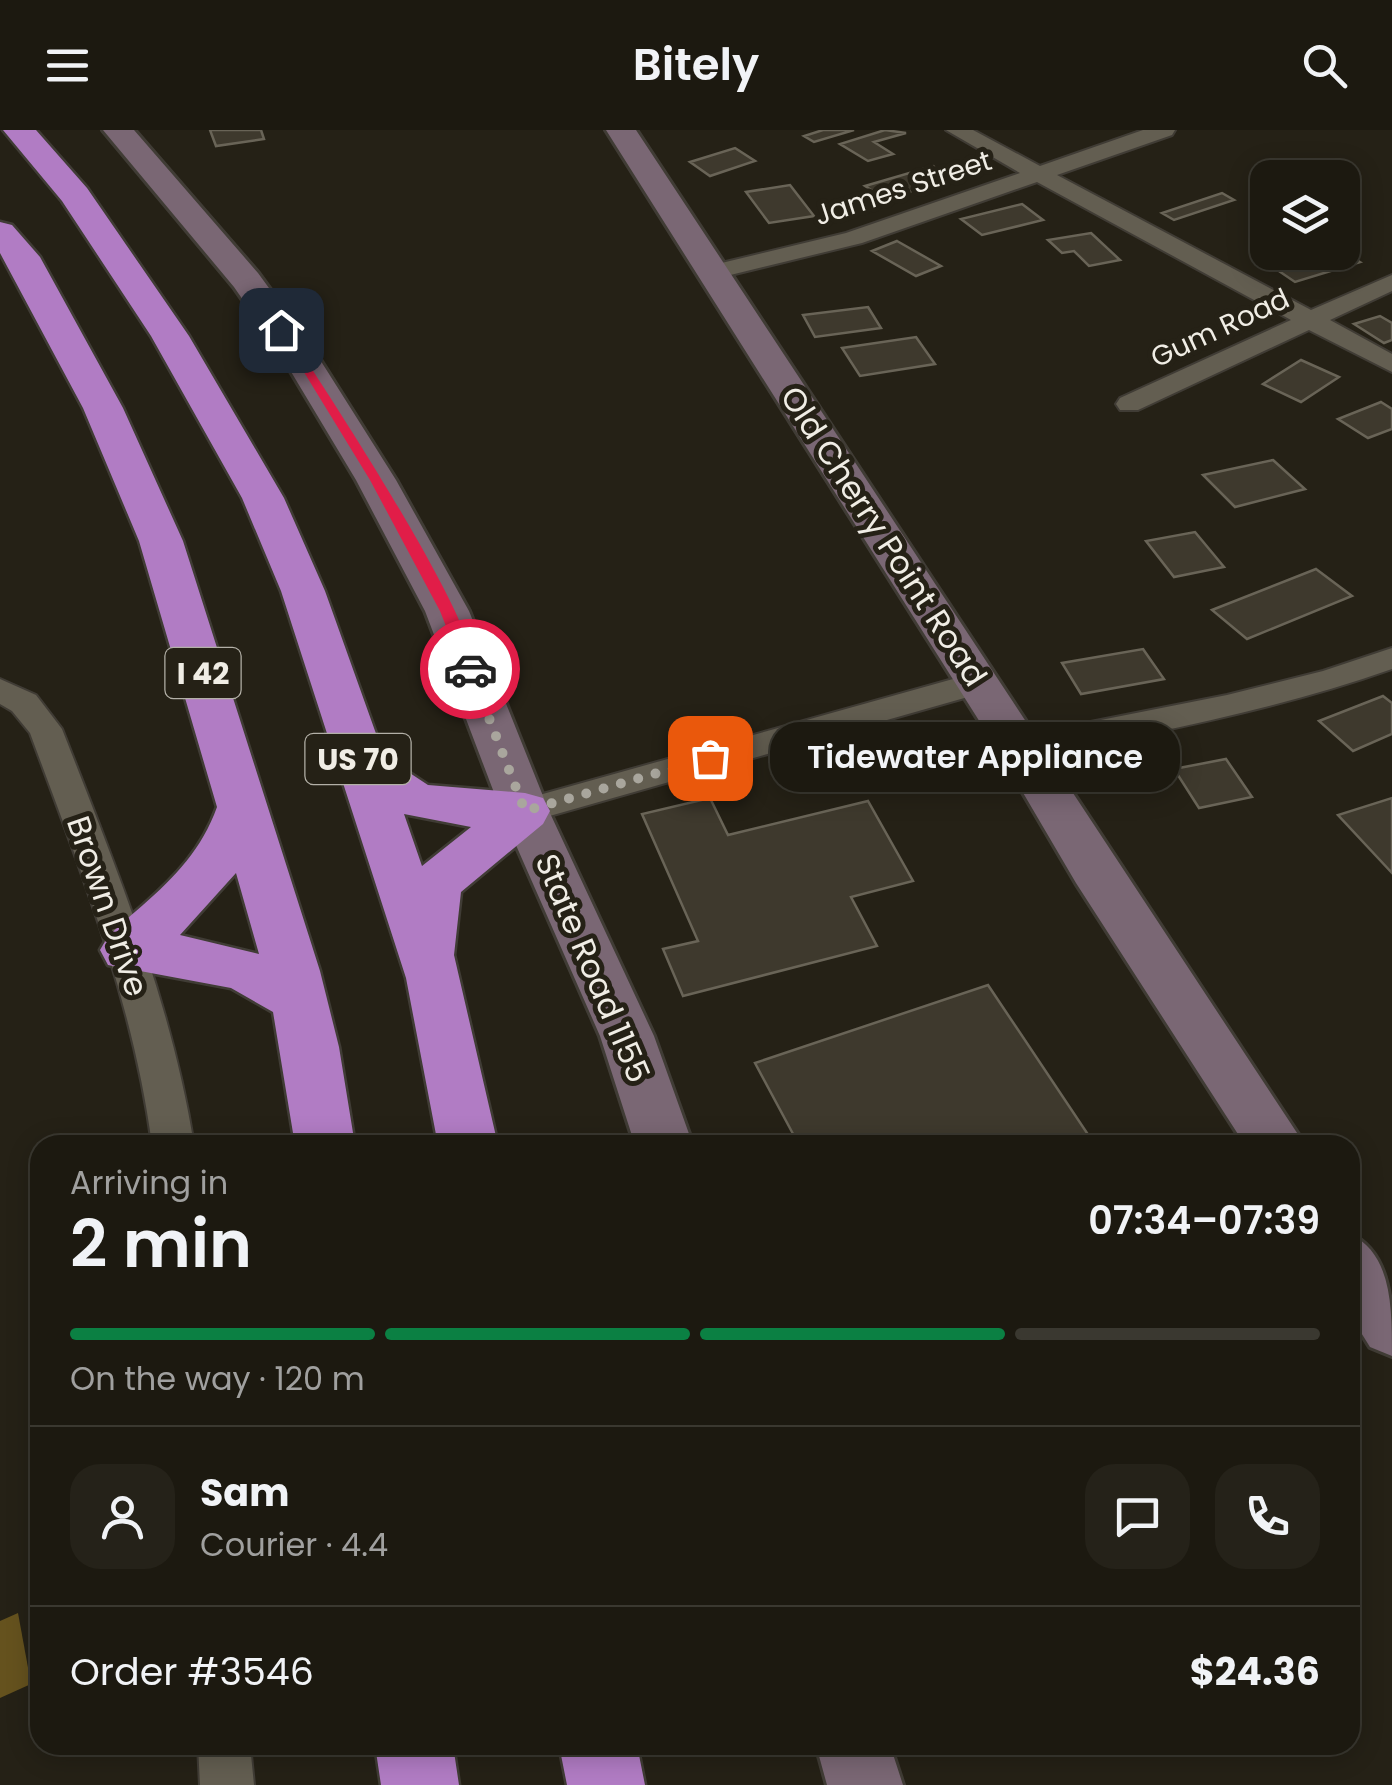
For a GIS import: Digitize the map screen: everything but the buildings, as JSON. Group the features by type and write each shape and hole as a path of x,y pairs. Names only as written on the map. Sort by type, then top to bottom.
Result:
{"highway":[{"name":"US 70","path":"19,130 76,195 162,323 263,498 303,591 434,978 466,1135"},
{"name":"I 42","path":"0,232 22,257 103,408 162,541 300,1001 323,1135"},
{"path":"359,762 388,789 407,799 430,805 525,811"},
{"path":"127,950 205,881 231,843 243,804"},
{"path":"434,978 428,930 430,905 438,882 525,811"},
{"path":"127,950 241,968 282,986 300,1001"},
{"path":"416,1755 420,1785"},
{"path":"600,1755 606,1785"}],"street":[{"name":"State Road 1155","path":"118,130 246,280 299,355 376,480 447,611 525,811 626,1036 661,1135"},
{"name":"Old Cherry Point Road","path":"621,130 1020,748 1094,870 1270,1135"},
{"path":"957,130 1392,364"},
{"name":"James Street","path":"714,272 854,238 1164,130"},
{"name":"Gum Road","path":"1129,404 1392,282"},
{"path":"1020,748 1227,706 1332,680 1392,658"},
{"path":"525,811 978,683"},
{"name":"Brown Drive","path":"0,690 24,703 45,729 127,950 169,1107 171,1135"},
{"path":"1360,1277 1392,1327"},
{"path":"225,1755 227,1785"},
{"path":"855,1755 864,1785"}],"shaded area":[{"path":"18,1613 30,1684 0,1698 0,1621"}],"way so far":[{"path":"470,669 525,811 710,758"}],"place":[{"name":"Tidewater Appliance","path":"710,758"}],"route":[{"path":"281,330 376,480 447,611 470,669"}]}
